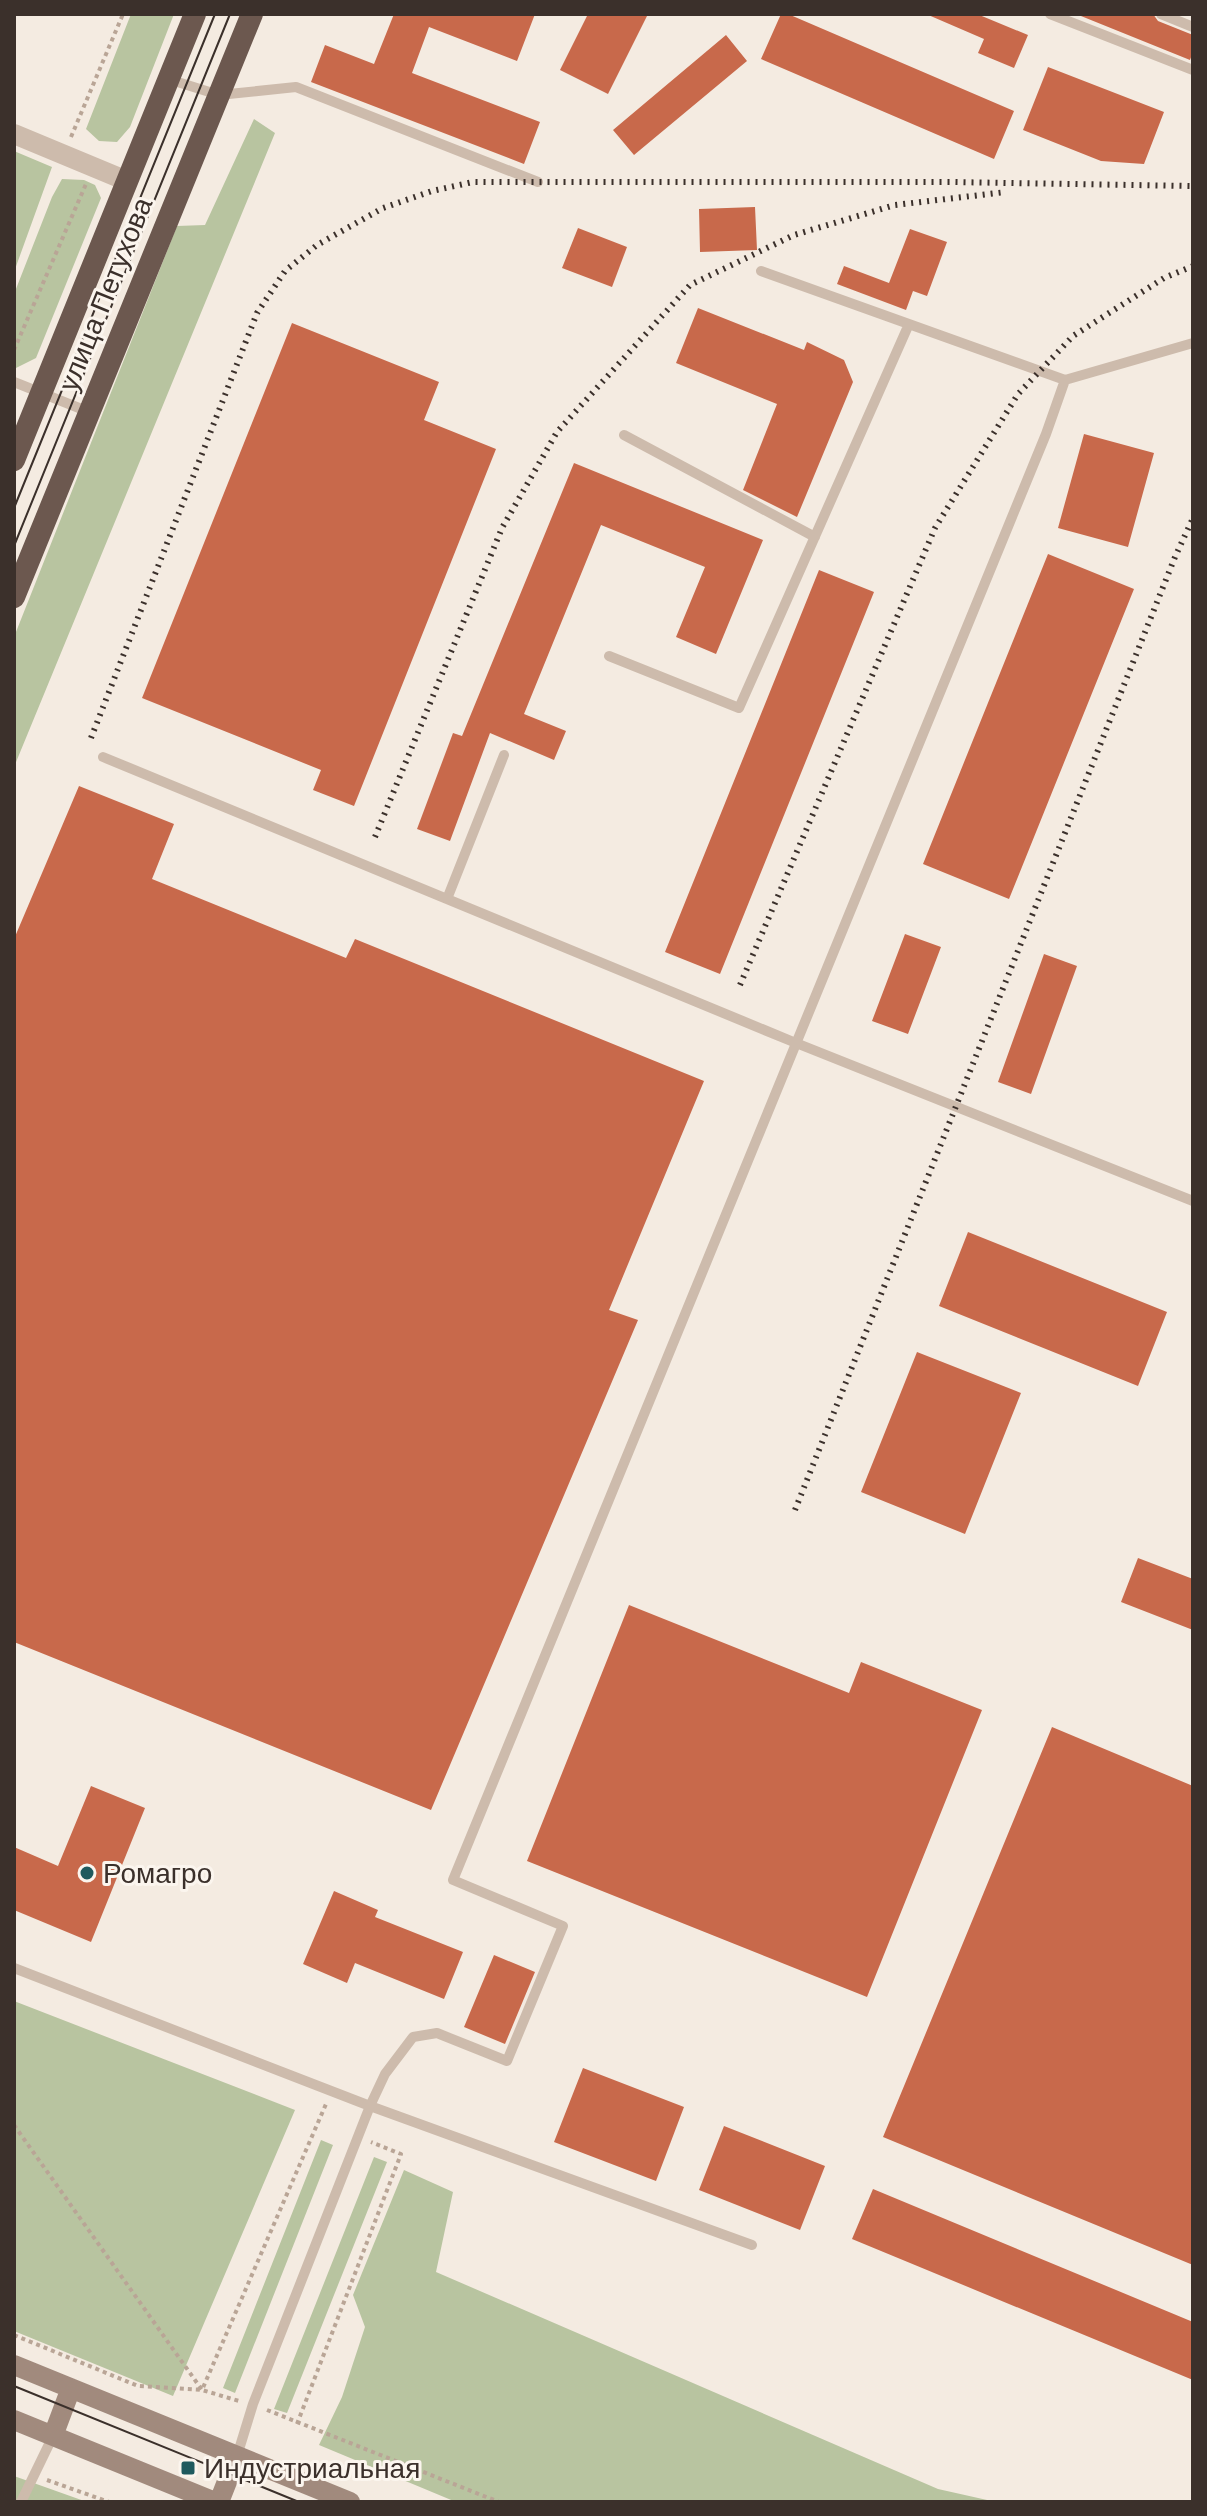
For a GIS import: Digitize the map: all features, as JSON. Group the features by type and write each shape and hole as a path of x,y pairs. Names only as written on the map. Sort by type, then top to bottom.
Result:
{"highway":[{"name":"улица Петухова","path":"14,460 195,14"},
{"name":"улица Петухова","path":"14,597 252,14"}],"main road":[{"path":"14,2365 350,2502"},
{"path":"53,2436 71,2388"},
{"path":"14,2420 217,2502 237,2456"}],"street":[{"path":"14,134 127,181"}],"lane":[{"path":"1050,14 1193,70"},
{"path":"1161,14 1193,27"},
{"path":"168,79 219,95 296,87 538,182"},
{"path":"761,271 1065,380 1193,343"},
{"path":"609,656 739,708 909,324"},
{"path":"237,2456 253,2404 385,2074 413,2037 437,2033 507,2061 563,1926 453,1880 1046,434 1065,380"},
{"path":"14,382 89,412"},
{"path":"624,435 815,537"},
{"path":"447,899 504,755"},
{"path":"103,757 796,1043 1193,1201"},
{"path":"14,1968 370,2106 752,2245"},
{"path":"21,2502 53,2436"}],"path":[{"path":"63,154 123,14"},
{"path":"14,350 93,167"},
{"path":"202,2390 332,2090"},
{"path":"14,2125 202,2390"},
{"path":"297,2424 401,2154 358,2136"},
{"path":"14,2335 138,2386 202,2390 253,2404 499,2502"},
{"path":"34,2476 109,2502"}],"green space":[{"path":"131,14 174,14 130,127 117,142 99,141 86,129"},
{"path":"254,119 275,133 14,767 14,637 177,226 205,225"},
{"path":"14,151 52,167 14,272"},
{"path":"62,179 84,180 95,185 101,198 36,358 14,369 14,294"},
{"path":"14,2001 295,2110 173,2396 14,2331"},
{"path":"321,2140 333,2145 235,2393 223,2388"},
{"path":"374,2157 387,2162 287,2413 274,2409"},
{"path":"404,2170 453,2192 436,2272 938,2489 996,2502 456,2502 319,2445 342,2397 365,2327 353,2295"},
{"path":"14,2476 87,2502 14,2502"}],"building":[{"path":"394,14 535,14 517,61 429,27 412,73 540,122 524,164 311,82 325,45 374,64"},
{"path":"588,14 648,14 608,94 560,70"},
{"path":"781,14 788,14 1014,111 994,159 761,59"},
{"path":"926,14 977,14 1028,35 1014,68 978,53 984,39"},
{"path":"1076,14 1153,14 1158,21 1193,35 1193,52 1190,60"},
{"path":"726,35 747,61 634,155 613,130"},
{"path":"1048,67 1164,112 1144,164 1101,161 1023,130"},
{"path":"755,207 757,250 700,252 699,209"},
{"path":"578,228 627,247 612,287 562,268"},
{"path":"910,229 947,242 927,296 913,291 906,310 837,284 844,266 889,283"},
{"path":"698,308 804,350 807,342 844,360 853,382 797,517 743,490 777,404 676,363"},
{"path":"292,323 439,382 424,420 496,449 354,806 313,790 321,770 142,698"},
{"path":"1084,434 1154,453 1128,547 1058,528"},
{"path":"574,463 763,540 716,654 676,637 705,567 601,525 524,714 566,731 554,760 490,733 450,841 417,829 453,733 462,736"},
{"path":"1048,554 1134,589 1009,899 923,864"},
{"path":"819,570 874,592 720,974 665,952"},
{"path":"79,786 174,824 152,879 346,958 355,939 704,1081 609,1310 638,1320 431,1810 14,1642 14,939"},
{"path":"905,934 941,947 908,1034 872,1021"},
{"path":"1044,954 1077,966 1031,1094 998,1082"},
{"path":"968,1232 1167,1312 1138,1386 939,1306"},
{"path":"917,1352 1021,1393 965,1534 861,1492"},
{"path":"1138,1558 1193,1579 1193,1630 1121,1602"},
{"path":"629,1605 849,1693 861,1662 982,1710 867,1997 527,1861"},
{"path":"1052,1727 1193,1786 1193,2265 883,2137"},
{"path":"91,1786 145,1808 91,1942 14,1910 14,1847 58,1866"},
{"path":"334,1891 378,1910 375,1917 463,1952 444,1999 355,1963 347,1983 303,1964"},
{"path":"494,1955 535,1972 505,2044 464,2027"},
{"path":"583,2068 684,2107 656,2181 554,2142"},
{"path":"724,2126 825,2166 800,2230 699,2190"},
{"path":"873,2189 1193,2322 1193,2380 852,2239"}],"tram line":[{"path":"14,508 215,14"},
{"path":"14,546 230,14"},
{"path":"14,2386 299,2502"}],"railway":[{"path":"91,738 257,313 285,271 317,245 383,208 432,191 473,182 950,182 1193,186"},
{"path":"375,837 502,528 557,432 690,285 794,235 895,205 1006,192"},
{"path":"740,985 935,528 1018,394 1073,336 1164,278 1193,266"},
{"path":"795,1510 1193,518"}],"place":[{"name":"Ромагро","path":"87,1873"},
{"name":"Индустриальная","path":"188,2468"}]}
